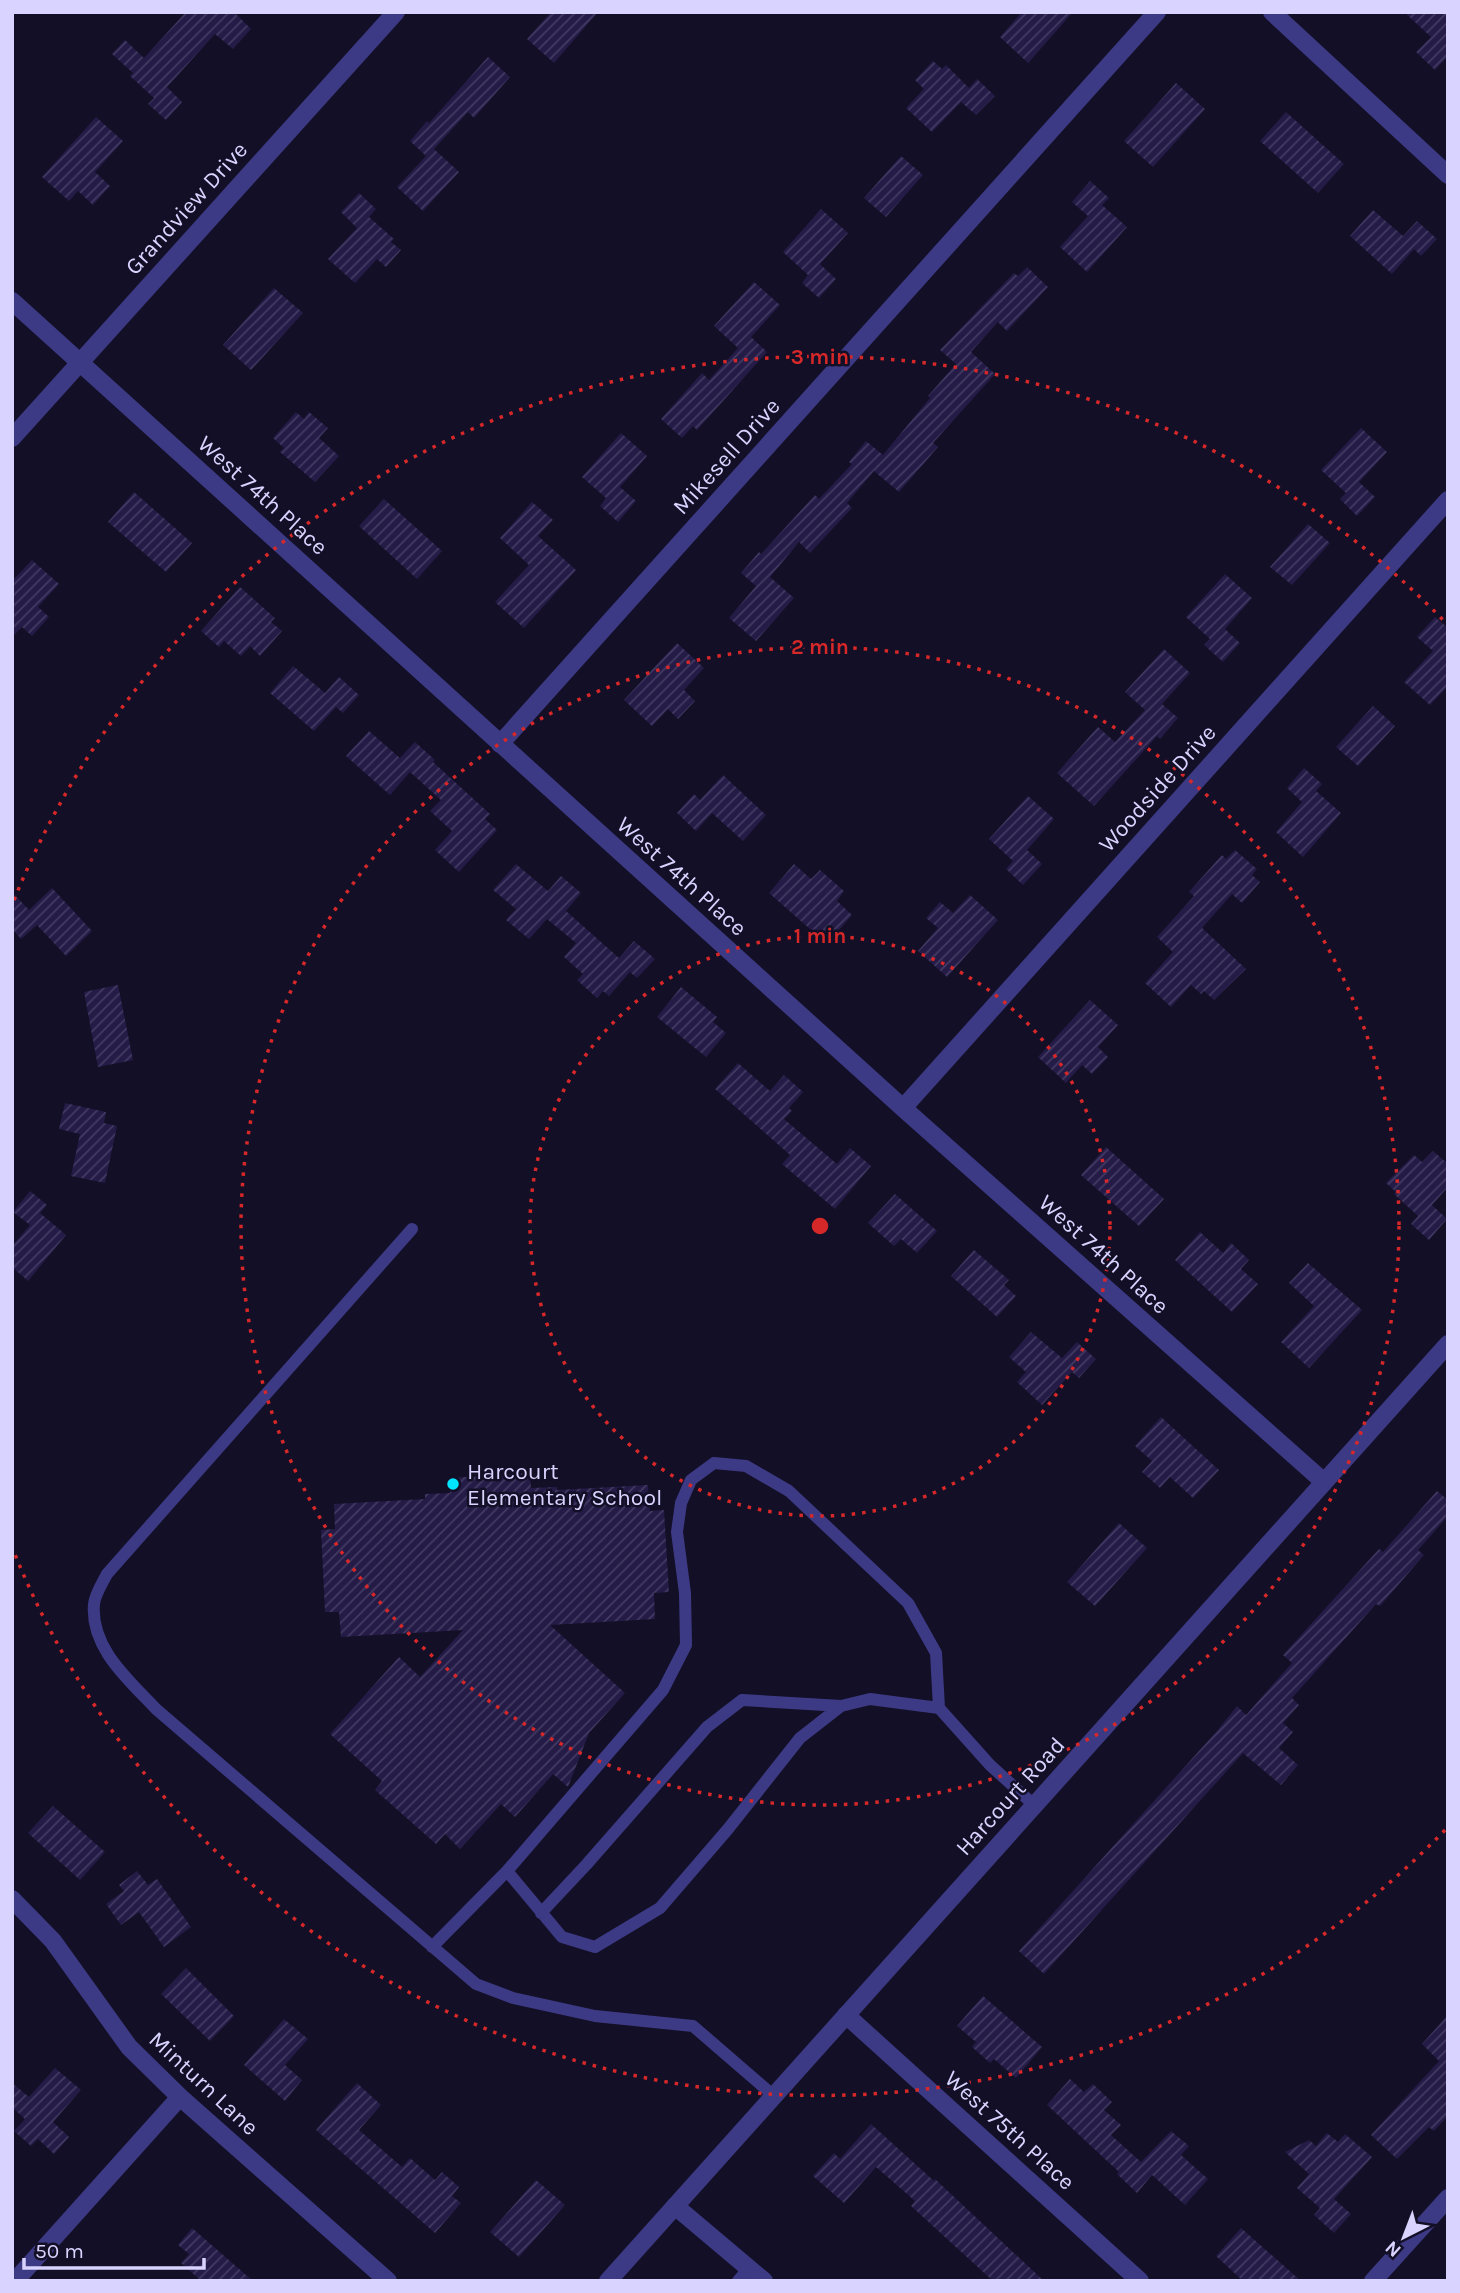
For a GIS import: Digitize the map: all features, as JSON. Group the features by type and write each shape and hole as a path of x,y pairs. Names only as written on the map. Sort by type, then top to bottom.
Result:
{"street":[{"name":"Grandview Drive","path":"12,438 396,12"},
{"name":"Mikesell Drive","path":"500,744 1157,12"},
{"path":"1272,12 1448,175"},
{"name":"West 74th Place","path":"12,301 903,1108 1324,1482"},
{"name":"Woodside Drive","path":"903,1108 1448,500"},
{"name":"Harcourt Road","path":"608,2281 1448,1344"},
{"name":"Minturn Lane","path":"12,1899 53,1941 129,2048 388,2281"},
{"name":"West 75th Place","path":"846,2015 1140,2281"},
{"path":"15,2281 180,2096"},
{"path":"1373,2281 1448,2198"},
{"path":"675,2206 744,2274 764,2281"}],"lane":[{"path":"412,1228 107,1574 94,1602 96,1628 110,1660 156,1709 476,1984 513,1998 595,2016 693,2026 774,2096"},
{"path":"432,1947 507,1871 663,1690 687,1645 685,1593 677,1532 681,1503 691,1480 714,1464 746,1466 789,1491 908,1603 936,1653 939,1707 989,1765 1034,1805"},
{"path":"541,1913 707,1727 741,1700 841,1706 870,1699 939,1707"},
{"path":"507,1871 562,1937 595,1947 660,1908 729,1829 800,1738 841,1706"}],"building":[{"path":"186,12 234,12 251,29 233,49 215,34 167,87 182,102 166,120 148,104 154,98 130,76 133,73 112,54 125,40 144,58"},
{"path":"551,12 598,12 554,63 527,39"},
{"path":"1022,12 1073,12 1028,63 1000,37"},
{"path":"1404,12 1448,12 1448,56 1435,70 1416,52 1431,37"},
{"path":"488,57 510,77 474,118 468,112 434,149 459,172 423,211 397,187 426,156 410,141"},
{"path":"933,61 942,69 946,65 969,88 977,79 995,96 976,115 961,102 932,132 906,108 924,89 915,80"},
{"path":"1176,83 1205,109 1153,167 1124,141"},
{"path":"1286,112 1344,164 1318,193 1260,141"},
{"path":"96,117 123,141 95,172 110,186 93,205 78,191 69,201 42,177"},
{"path":"901,156 923,175 886,217 864,198"},
{"path":"1090,181 1109,198 1102,205 1127,227 1087,272 1060,247 1088,216 1072,202"},
{"path":"359,193 376,209 369,217 394,239 391,242 401,250 386,267 377,259 355,283 328,259 357,228 341,212"},
{"path":"821,209 848,233 820,264 836,279 819,298 802,283 808,275 783,252"},
{"path":"1373,210 1403,236 1417,221 1437,239 1421,256 1414,249 1392,274 1350,236"},
{"path":"1027,267 1048,287 1007,331 998,322 971,352 995,374 933,443 938,447 899,492 874,471 847,503 852,508 810,553 799,542 770,577 794,598 756,641 729,618 756,586 741,573 815,495 819,499 852,464 849,462 866,441 883,455 956,364 940,350 1014,273 1018,276"},
{"path":"754,282 780,305 751,337 767,352 697,430 693,426 682,438 661,419 702,373 709,380 738,348 714,326"},
{"path":"274,288 303,313 251,370 223,345"},
{"path":"296,412 304,419 309,412 328,428 319,438 339,456 315,482 280,452 284,448 273,438"},
{"path":"1361,428 1387,452 1359,482 1375,497 1357,516 1340,499 1346,493 1321,470"},
{"path":"621,433 647,456 620,487 636,501 618,522 600,506 606,498 582,477"},
{"path":"134,492 192,543 166,572 108,522"},
{"path":"384,499 442,551 417,579 359,526"},
{"path":"532,502 553,520 538,536 576,570 524,628 495,602 529,565 500,538"},
{"path":"1308,524 1330,543 1292,585 1270,567"},
{"path":"32,560 59,584 38,607 49,617 32,636 22,627 12,637 12,581"},
{"path":"1225,574 1252,598 1225,629 1240,643 1223,662 1204,645 1210,639 1186,617"},
{"path":"240,587 275,618 271,622 282,631 260,656 250,646 241,656 224,641 219,647 201,631"},
{"path":"1435,617 1448,628 1448,686 1430,705 1404,682 1433,651 1417,637"},
{"path":"677,643 704,668 684,690 695,701 678,719 668,709 652,726 624,700"},
{"path":"1164,649 1190,673 1162,704 1178,718 1160,739 1157,736 1094,806 1057,773 1098,727 1115,742 1145,710 1125,692"},
{"path":"293,666 325,693 339,677 359,695 343,713 336,707 314,731 270,693"},
{"path":"1373,706 1395,726 1358,766 1336,747"},
{"path":"369,731 400,758 415,742 490,814 485,819 497,830 459,872 435,850 452,831 430,811 441,800 410,772 390,795 346,756"},
{"path":"1304,768 1322,784 1316,791 1341,813 1303,857 1276,832 1302,802 1287,788"},
{"path":"723,775 766,815 743,841 712,813 696,831 677,813 694,794 700,800"},
{"path":"1028,796 1054,819 1027,850 1042,864 1023,885 1006,869 1013,861 989,839"},
{"path":"1235,850 1257,869 1252,875 1260,882 1242,903 1232,894 1202,928 1246,969 1214,1000 1191,985 1171,1007 1145,983 1173,952 1157,937 1194,896 1189,892 1222,855 1226,859"},
{"path":"516,864 548,891 561,876 581,893 566,911 619,958 634,941 655,959 637,978 630,972 609,996 603,991 597,998 577,980 583,974 564,957 576,943 547,919 529,939 506,920 516,909 493,890"},
{"path":"794,864 811,879 820,870 844,891 837,901 852,915 827,944 769,893"},
{"path":"52,888 92,931 66,956 37,925 21,939 12,929 12,892 29,910"},
{"path":"970,895 998,920 947,977 918,951 938,928 926,918 940,902 953,913"},
{"path":"118,985 133,1060 98,1067 84,992"},
{"path":"681,987 717,1017 713,1022 726,1033 706,1057 657,1017"},
{"path":"1090,1000 1118,1025 1098,1047 1108,1057 1092,1074 1082,1065 1066,1083 1038,1057"},
{"path":"738,1063 770,1091 784,1075 803,1092 789,1108 792,1111 784,1119 837,1164 850,1148 871,1166 835,1209 782,1164 790,1155 715,1089"},
{"path":"65,1103 106,1112 104,1123 117,1126 105,1183 71,1176 80,1134 59,1129"},
{"path":"1106,1147 1164,1199 1139,1226 1081,1175"},
{"path":"1433,1151 1448,1164 1448,1187 1432,1205 1447,1219 1429,1240 1411,1224 1418,1216 1386,1183 1414,1155 1422,1162"},
{"path":"30,1191 47,1205 40,1213 66,1235 28,1281 12,1267 12,1246 30,1225 13,1212"},
{"path":"895,1194 937,1231 917,1253 901,1239 894,1246 868,1223"},
{"path":"1200,1232 1223,1253 1231,1243 1249,1260 1241,1269 1258,1284 1232,1312 1175,1260"},
{"path":"974,1250 1009,1280 1004,1285 1016,1296 997,1317 951,1276"},
{"path":"1308,1263 1362,1310 1309,1368 1281,1342 1314,1306 1289,1283"},
{"path":"1031,1332 1062,1358 1077,1342 1096,1359 1079,1378 1072,1372 1042,1405 1017,1382 1026,1372 1009,1357"},
{"path":"1161,1417 1219,1470 1193,1498 1170,1477 1160,1488 1142,1472 1152,1461 1135,1446"},
{"path":"530,1473 531,1488 557,1487 557,1490 648,1485 650,1511 664,1510 669,1592 654,1593 655,1619 550,1625 625,1693 589,1733 568,1787 553,1774 515,1817 501,1804 460,1849 445,1834 436,1844 375,1790 382,1781 330,1734 399,1657 420,1677 463,1630 341,1637 339,1612 325,1612 321,1530 335,1529 334,1504 425,1499 425,1494 450,1493 449,1478"},
{"path":"1437,1491 1448,1500 1448,1516 1418,1550 1424,1555 1380,1606 1376,1604 1292,1698 1299,1705 1283,1723 1293,1732 1279,1748 1298,1765 1281,1785 1243,1753 1044,1974 1019,1951 1237,1706 1246,1715 1292,1663 1283,1655 1379,1549 1383,1552"},
{"path":"1119,1523 1147,1548 1095,1606 1067,1582"},
{"path":"53,1806 105,1852 80,1880 28,1833"},
{"path":"137,1871 148,1885 157,1879 191,1927 164,1947 139,1912 121,1925 106,1904 124,1891 119,1885"},
{"path":"186,1968 234,2016 210,2041 161,1994"},
{"path":"983,1996 1042,2047 1016,2078 994,2059 990,2063 972,2047 976,2042 957,2026"},
{"path":"1448,2015 1448,2116 1434,2131 1429,2127 1397,2159 1371,2135 1439,2061 1422,2044"},
{"path":"284,2019 308,2039 285,2065 302,2080 285,2101 244,2065"},
{"path":"55,2068 81,2090 53,2122 69,2137 54,2154 38,2139 31,2146 14,2131 25,2119 12,2107 12,2083 29,2097"},
{"path":"1070,2079 1084,2092 1093,2084 1112,2102 1104,2110 1121,2125 1111,2135 1141,2162 1171,2131 1189,2146 1181,2155 1208,2179 1185,2205 1152,2175 1137,2193 1117,2174 1119,2172 1047,2105"},
{"path":"357,2083 381,2105 359,2130 402,2167 410,2158 435,2180 442,2172 459,2187 452,2196 461,2203 435,2233 316,2130"},
{"path":"871,2124 934,2181 935,2179 1044,2281 993,2281 911,2206 915,2201 876,2167 844,2203 813,2176 834,2153 840,2159"},
{"path":"1327,2133 1338,2142 1345,2134 1372,2157 1334,2199 1351,2214 1334,2233 1314,2215 1320,2208 1297,2188 1309,2174 1285,2152 1309,2140 1316,2146"},
{"path":"536,2180 565,2205 519,2257 490,2232"},
{"path":"192,2228 253,2281 201,2281 181,2263 189,2254 178,2245"},
{"path":"1241,2228 1301,2281 1243,2281 1216,2256"}],"place":[{"name":"Harcourt Elementary School","path":"453,1484"}]}
